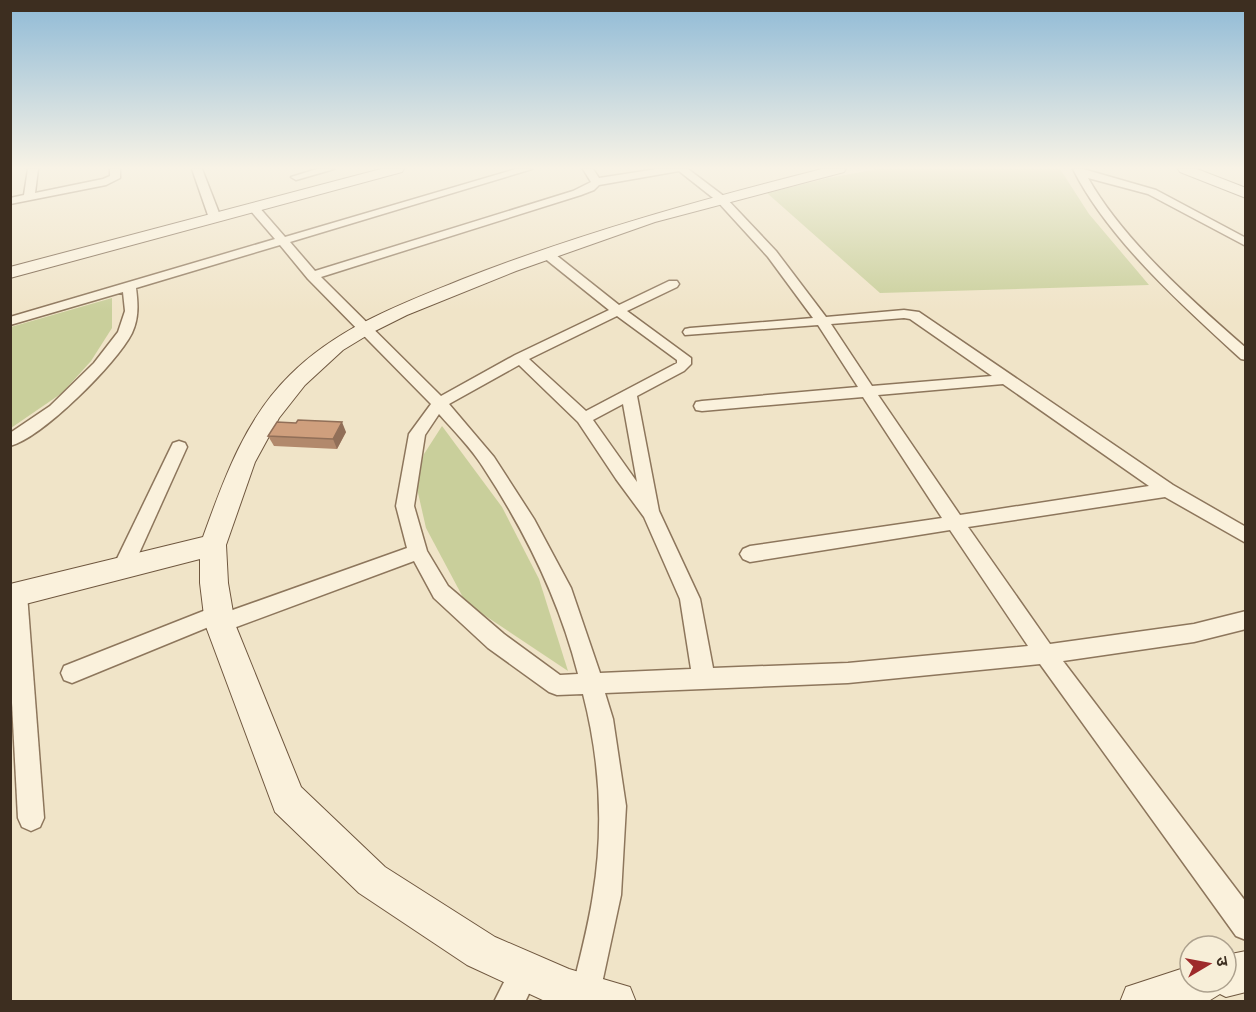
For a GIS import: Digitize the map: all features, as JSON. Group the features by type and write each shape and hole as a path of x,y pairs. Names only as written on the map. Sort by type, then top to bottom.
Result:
{"street":[{"path":"10,273 222,216"},
{"path":"261,216 312,276 364,329 439,403 488,461 527,524 561,588 582,647 601,719 613,806 600,998 567,989 482,951 372,880 288,799 219,619 214,583 213,544 243,462 269,416 297,380 336,346 364,329 411,306 547,254 659,216"},
{"path":"10,321 365,216"},
{"path":"312,276 503,216"},
{"path":"737,216 772,254 822,321 891,429 1045,654 1245,926"},
{"path":"1109,216 1182,297 1245,356"},
{"path":"1199,216 1245,243"},
{"path":"1231,234 1245,258"},
{"path":"547,254 618,311 684,358 684,364 679,368 584,418"},
{"path":"672,284 520,358 439,403 417,434 405,506 418,552 441,592 496,641 556,685 848,673 1045,654 1194,633 1245,620"},
{"path":"10,441 56,410 106,358 125,333 132,311 129,286"},
{"path":"690,332 914,315 1167,490 1245,536"},
{"path":"520,358 584,418 622,475 652,514 690,599 704,680"},
{"path":"702,406 868,390 1007,380"},
{"path":"629,394 652,514"},
{"path":"122,569 179,447"},
{"path":"750,555 1167,490"},
{"path":"31,818 14,595 213,544"},
{"path":"72,673 219,619 418,552"},
{"path":"509,1002 525,970"},
{"path":"1148,1001 1178,991"}],"green space":[{"path":"793,216 1091,216 1149,285 880,293"},
{"path":"112,298 112,328 91,361 62,393 11,428 11,327"},
{"path":"442,426 502,507 539,579 568,671 466,603 426,528 416,484 424,454"}],"building":[{"path":"298,420 342,422 333,439 268,436 277,422 296,423"}]}
